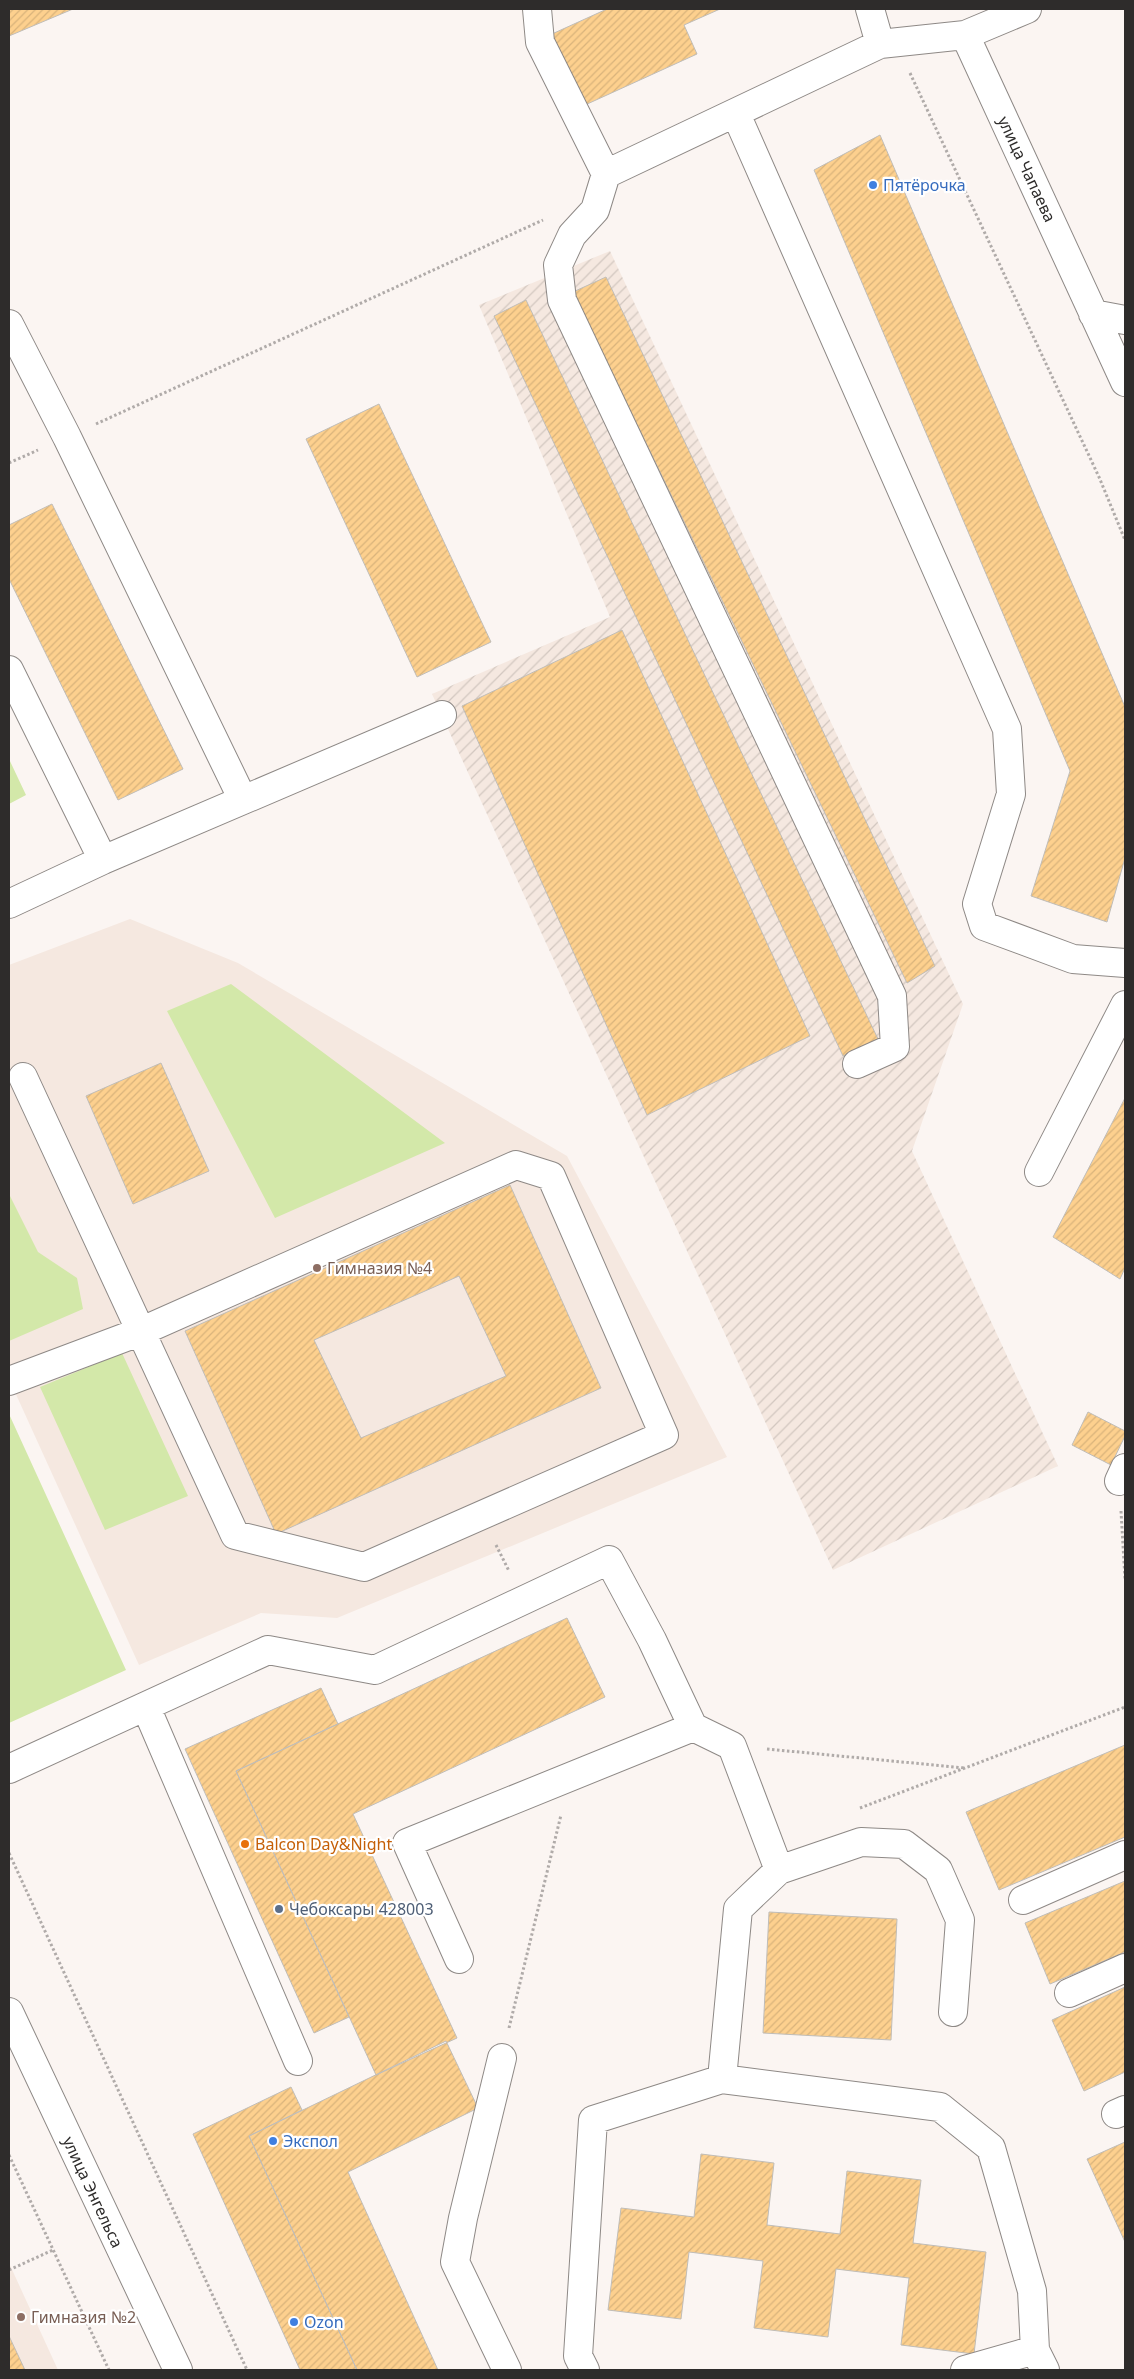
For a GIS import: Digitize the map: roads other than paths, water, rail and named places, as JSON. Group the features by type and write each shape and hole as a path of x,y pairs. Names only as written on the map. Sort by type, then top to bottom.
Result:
{"street":[{"path":"537,9 540,42 606,174 595,210 572,236 558,266 562,300 892,996 895,1047 857,1064"},
{"path":"870,9 888,43"},
{"path":"606,174 888,43 965,35 1027,9"},
{"name":"улица Чапаева","path":"965,35 1125,382"},
{"path":"736,114 1007,729 1011,794 977,904 984,926 1073,958 1125,963"},
{"path":"1094,314 1125,320"},
{"path":"9,324 67,437 243,800"},
{"path":"9,670 103,860"},
{"path":"9,904 103,860 442,714"},
{"path":"1039,1172 1125,1005"},
{"path":"9,1381 142,1332 516,1165 551,1176 664,1435 364,1567 235,1535 142,1332 23,1077"},
{"path":"9,1769 268,1650 375,1670 609,1560 652,1640 693,1727 732,1746 779,1870"},
{"path":"146,1707 298,2061"},
{"path":"459,1959 407,1844 693,1727"},
{"path":"722,2079 738,1910 779,1870 861,1842 904,1844 938,1870 960,1920 953,2012"},
{"path":"1023,1900 1125,1856"},
{"path":"1069,1993 1125,1968"},
{"name":"улица Энгельса","path":"9,2012 178,2370"},
{"path":"502,2058 463,2218 455,2262 507,2370"},
{"path":"585,2370 578,2356 593,2120 722,2079 940,2107 991,2148 1032,2291 1040,2360 965,2370"}],"place":[{"name":"Пятёрочка","path":"873,185"},
{"name":"Гимназия №4","path":"317,1268"},
{"name":"Balcon Day&Night","path":"245,1844"},
{"name":"Чебоксары 428003","path":"279,1909"},
{"name":"Экспол","path":"273,2141"},
{"name":"Гимназия №2","path":"21,2317"},
{"name":"Ozon","path":"294,2322"}]}
